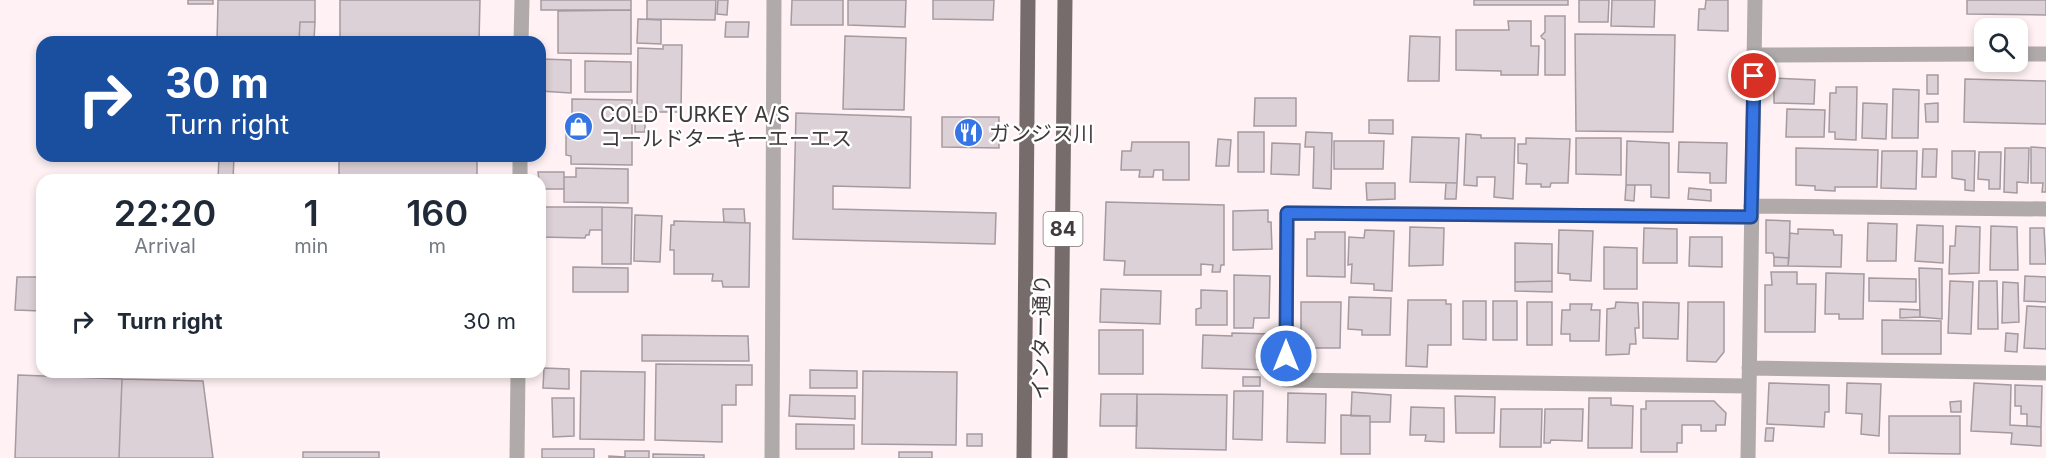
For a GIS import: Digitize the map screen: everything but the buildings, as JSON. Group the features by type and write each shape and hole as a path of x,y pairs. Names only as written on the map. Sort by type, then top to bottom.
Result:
{"main road":[{"name":"インター通り","path":"1024,458 1028,0"},
{"name":"インター通り","path":"1060,458 1065,0"}],"street":[{"path":"521,36 522,0"},
{"path":"772,458 774,0"},
{"path":"1748,458 1755,0"},
{"path":"1755,55 1974,54"},
{"path":"2028,54 2046,54"},
{"path":"1748,386 1286,380 1287,213 2046,208"},
{"path":"1749,368 2046,373"},
{"path":"517,458 518,378"}],"place":[{"name":"COLD TURKEY A/S コールドターキーエーエス","path":"579,126"},
{"name":"ガンジス川","path":"968,133"}],"route":[{"path":"1286,356 1287,213 1751,217 1754,76"}]}
